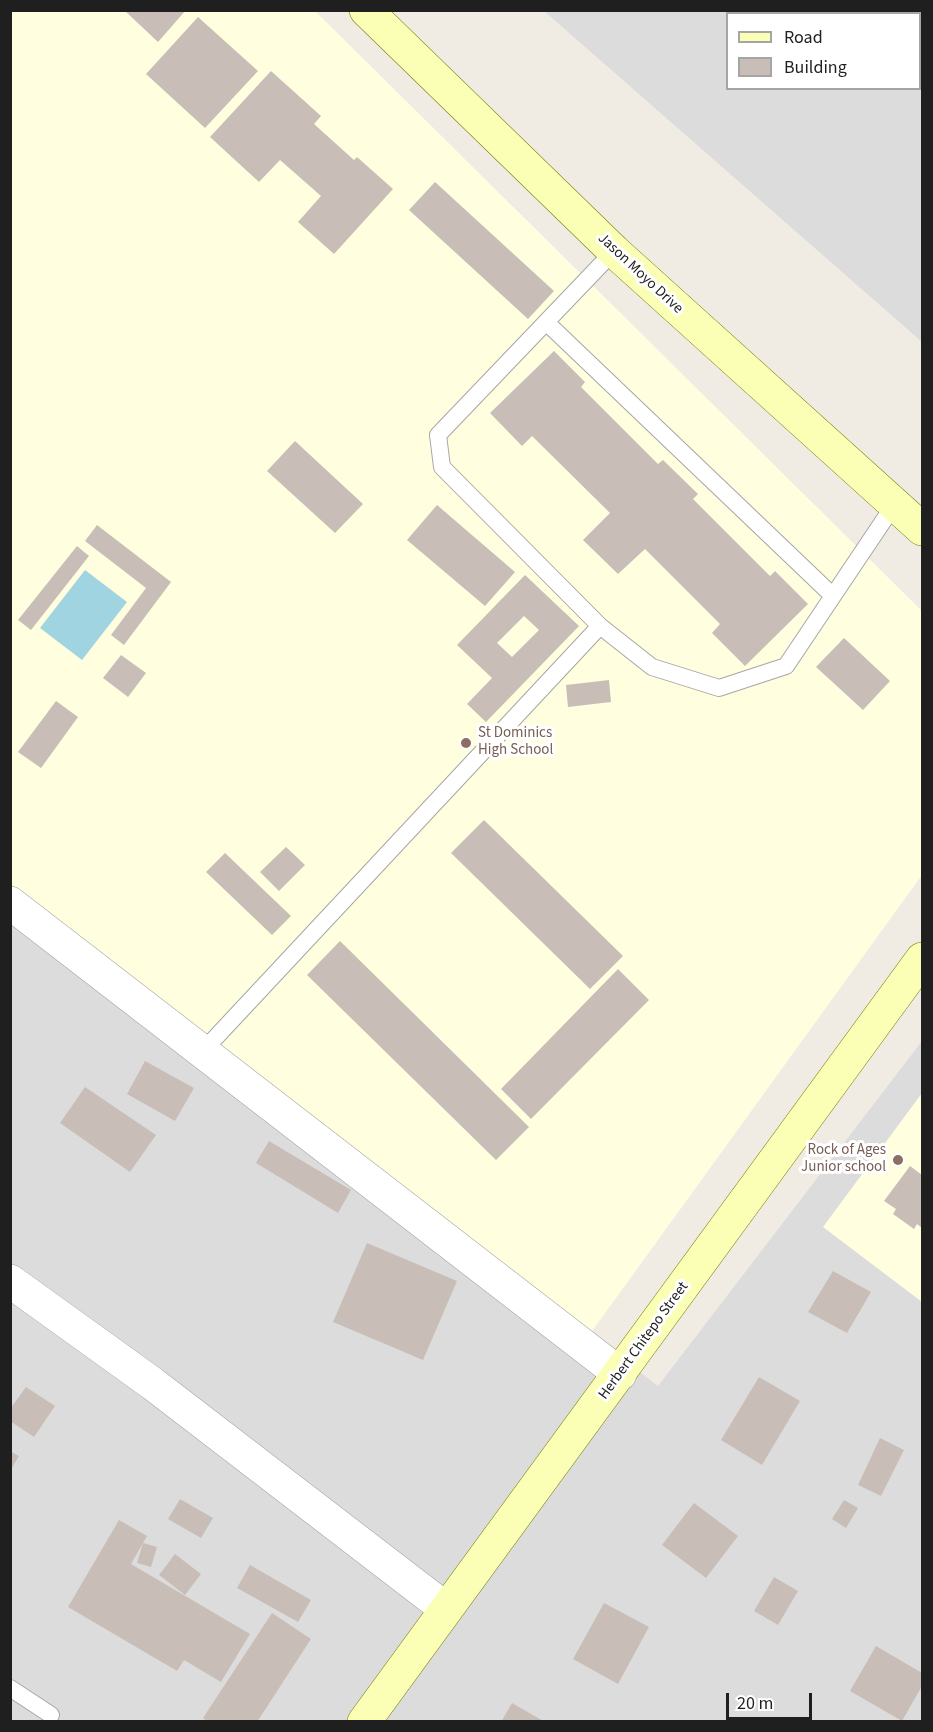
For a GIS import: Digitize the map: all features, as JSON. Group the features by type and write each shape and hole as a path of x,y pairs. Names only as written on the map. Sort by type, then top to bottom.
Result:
{"main road":[{"name":"Jason Moyo Drive","path":"366,10 615,251 922,529"},
{"name":"Herbert Chitepo Street","path":"364,1722 922,959"}],"street":[{"path":"10,903 620,1374"},
{"path":"10,1281 153,1384 447,1609"}],"lane":[{"path":"615,251 438,435 442,466 600,626 652,667 720,688 786,666 894,505"},
{"path":"546,322 833,596"},
{"path":"203,1051 600,626"},
{"path":"10,1688 51,1715"}],"shaded area":[{"name":"St Dominics High School","path":"10,11 315,11 922,611 922,875 590,1334 11,888"},
{"path":"544,11 922,11 922,342"},
{"path":"10,888 658,1386 922,1041 922,1721 11,1721"},
{"name":"Rock of Ages Junior school","path":"922,1093 922,1302 823,1227"}],"water":[{"path":"85,570 127,602 82,660 40,628"}],"building":[{"path":"124,10 186,10 158,42"},
{"path":"198,17 258,71 205,128 146,74"},
{"path":"271,71 321,116 314,124 354,160 357,157 393,189 334,254 298,222 321,196 280,160 259,182 210,137"},
{"path":"435,182 554,291 528,319 409,210"},
{"path":"554,351 585,382 581,387 658,464 663,460 698,494 693,499 770,576 775,571 808,604 745,666 712,633 720,624 645,549 618,574 583,540 610,513 532,436 522,446 490,413"},
{"path":"295,441 363,504 335,533 267,471"},
{"path":"437,505 515,572 485,606 407,540"},
{"path":"97,525 171,582 124,645 111,635 146,588 85,541"},
{"path":"77,546 89,556 31,630 18,620"},
{"path":"525,575 579,626 486,722 467,704 492,678 457,645","holes":["524,616 539,630 512,657 497,643"]},
{"path":"844,638 890,681 863,710 816,667"},
{"path":"121,655 146,673 128,697 103,678"},
{"path":"609,680 611,702 568,707 566,685"},
{"path":"56,701 78,717 41,768 18,752"},
{"path":"484,820 623,956 590,989 451,853"},
{"path":"286,847 305,865 279,891 260,872"},
{"path":"225,853 291,916 272,935 206,872"},
{"path":"340,941 529,1127 496,1160 307,975"},
{"path":"618,969 649,1000 531,1119 501,1089"},
{"path":"145,1061 194,1088 175,1121 127,1094"},
{"path":"85,1087 156,1135 130,1172 60,1123"},
{"path":"269,1141 351,1190 338,1213 256,1163"},
{"path":"910,1166 922,1175 922,1228 917,1224 914,1229 893,1214 896,1209 884,1201"},
{"path":"367,1243 457,1281 423,1360 333,1322"},
{"path":"833,1271 871,1292 847,1333 808,1312"},
{"path":"759,1377 800,1401 762,1465 721,1440"},
{"path":"26,1387 55,1406 34,1437 10,1421 10,1409"},
{"path":"880,1438 904,1450 881,1496 858,1485"},
{"path":"10,1451 19,1456 10,1471"},
{"path":"180,1499 213,1518 201,1538 168,1519"},
{"path":"844,1500 858,1508 846,1528 832,1519"},
{"path":"694,1503 738,1536 706,1578 662,1545"},
{"path":"119,1520 147,1536 131,1564 250,1634 221,1682 184,1660 177,1671 68,1607"},
{"path":"143,1543 157,1547 151,1567 137,1563"},
{"path":"175,1554 201,1574 185,1595 159,1575"},
{"path":"250,1565 311,1600 298,1622 237,1588"},
{"path":"774,1577 798,1591 778,1625 754,1611"},
{"path":"604,1603 649,1627 618,1684 573,1659"},
{"path":"272,1613 311,1639 257,1722 208,1722 203,1718"},
{"path":"876,1646 922,1673 922,1686 902,1721 850,1691"},
{"path":"512,1703 545,1722 501,1722"}],"place":[{"name":"St Dominics High School","path":"466,743"},
{"name":"Rock of Ages Junior school","path":"898,1160"}]}
